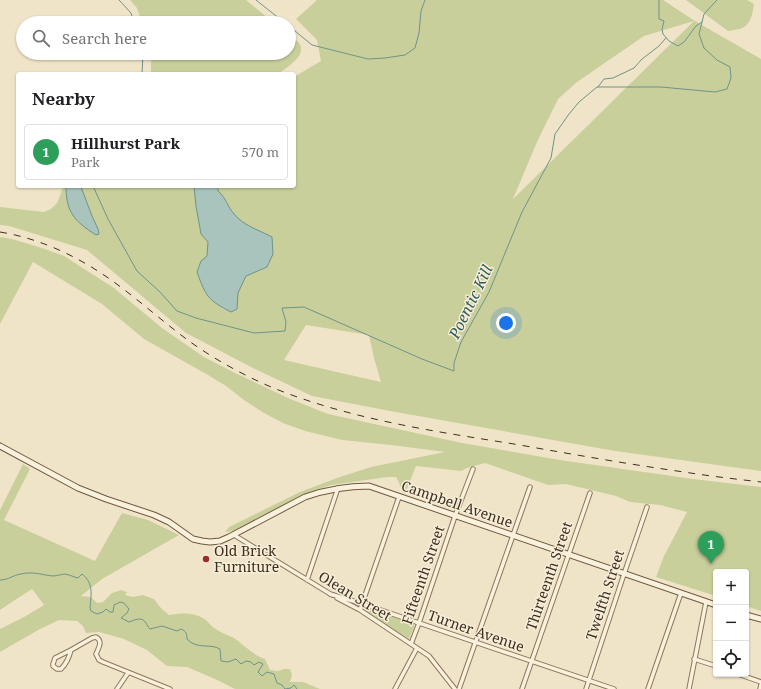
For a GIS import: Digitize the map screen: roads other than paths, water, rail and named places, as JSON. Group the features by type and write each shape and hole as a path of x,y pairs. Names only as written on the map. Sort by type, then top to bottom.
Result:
{"street":[{"name":"Campbell Avenue","path":"0,446 78,488 154,515 170,522 193,539 202,541 220,541 306,497 317,493 352,486 369,486 713,604"},
{"name":"Fifteenth Street","path":"411,644 455,516 473,469"},
{"path":"459,689 530,487"},
{"path":"307,580 338,488"},
{"name":"Thirteenth Street","path":"522,689 590,493"},
{"path":"360,610 399,497"},
{"name":"Twelfth Street","path":"586,689 646,507"},
{"name":"Olean Street","path":"234,535 330,594 360,610 429,656 455,689"},
{"path":"648,689 681,593"},
{"name":"Turner Avenue","path":"330,594 614,689"},
{"path":"689,689 706,602"},
{"path":"749,616 761,619"},
{"path":"71,650 68,660 61,669 57,669 53,666 55,658 96,637 100,641 96,654 99,660 170,689"},
{"path":"395,689 417,648"},
{"path":"694,659 713,665"},
{"path":"117,689 128,673"},
{"path":"747,677 761,682"},
{"path":"760,689 761,685"}],"water":[{"path":"66,188 81,188 99,234 96,235 88,230 77,220 70,209 66,195"},
{"path":"194,188 218,188 218,191 238,218 247,225 272,237 273,254 267,267 246,276 238,293 237,309 231,312 217,304 209,297 197,272 201,261 207,256 208,242 201,234"}],"waterway":[{"name":"Poentic Kill","path":"119,0 132,16"},
{"path":"256,0 276,16"},
{"path":"296,32 312,45 368,59 405,55 415,48 419,33 421,11 425,0"},
{"path":"659,0 659,19 664,21 662,29 663,34 669,41 678,46 684,42 696,26 702,22"},
{"name":"Poentic Kill","path":"94,188 108,219 137,271 160,292 177,311 196,318 254,333 285,331 286,322 282,308 304,307 422,359 454,371 454,363 461,342 489,292 522,212 551,158 555,134 579,102 597,87 661,87 715,92 727,89 731,78 730,67 717,60 704,48 699,34 704,14 717,0"},
{"path":"598,87 604,79 613,78 634,68 666,38"},
{"name":"Poentic Kill","path":"142,72 143,60"},
{"path":"0,580 26,573 53,576 65,574 78,578 82,574 90,585 91,611 97,614 106,609 113,612 114,605 120,602 124,603 129,609 121,618 129,622 140,619 144,621 150,629 162,626 177,631 181,629 185,632 187,639 191,642 220,649 221,661 228,662 236,659 241,664 246,661 251,662 254,665 259,662 263,664 258,672 262,676 267,672 274,674 277,683 282,685 285,689 291,688 294,685 297,689"}],"railway":[{"path":"0,232 34,240 78,259 114,282 189,341 208,354 271,387 330,408 422,429 641,466 761,482"}],"place":[{"name":"Old Brick Furniture","path":"206,559"},
{"name":"Hillhurst Park","path":"711,564"}]}
